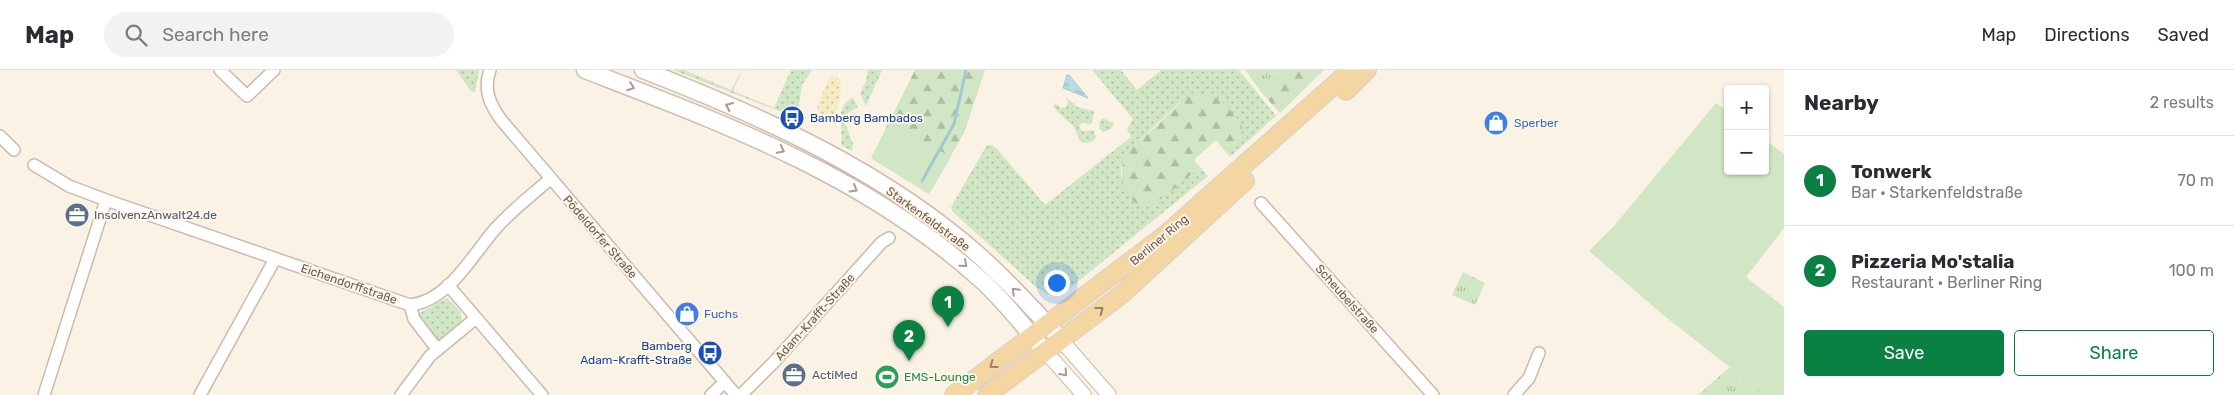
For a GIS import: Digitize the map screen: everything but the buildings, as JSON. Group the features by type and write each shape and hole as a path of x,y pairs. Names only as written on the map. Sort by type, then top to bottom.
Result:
{"main road":[{"name":"Starkenfeldstraße","path":"585,70 760,139 828,174 906,220 981,280 1045,351"},
{"name":"Starkenfeldstraße","path":"642,70 708,96 850,166 924,213 981,258 1061,340"},
{"name":"Berliner Ring","path":"954,395 1164,236 1351,70"},
{"name":"Berliner Ring","path":"987,395 1121,295 1367,70"},
{"path":"700,114 708,96"}],"street":[{"path":"220,70 247,96 274,70"},
{"name":"Pödeldorfer Straße","path":"490,70 486,86 492,107 550,179 736,395"},
{"path":"0,136 14,150"},
{"name":"Eichendorffstraße","path":"34,165 69,186 106,200 410,305 428,301 448,286 497,227 550,179"},
{"path":"44,395 106,200"},
{"name":"Scheubelstraße","path":"1261,203 1432,395"},
{"name":"Adam-Krafft-Straße","path":"741,395 765,372 882,242 889,238"},
{"path":"200,395 276,259"},
{"path":"448,286 542,395"},
{"path":"410,305 414,319 437,349"},
{"path":"401,395 430,356 476,318"},
{"name":"Starkenfeldstraße","path":"1061,340 1109,395"},
{"name":"Starkenfeldstraße","path":"1045,351 1084,395"},
{"path":"1514,395 1529,378 1539,353"},
{"path":"711,395 725,382"}],"green space":[{"path":"456,70 479,70 475,92 471,91"},
{"path":"673,70 684,70 731,90 742,70 733,91 774,108 791,70 812,70 802,85 797,118"},
{"path":"868,70 882,70 866,106 860,94 866,81"},
{"path":"915,70 985,70 964,133 929,194 871,158"},
{"path":"1092,70 1121,70 1137,90 1161,70 1239,70 1276,116 1230,157 1225,151 1241,136 1179,103 1128,151 1121,165 1121,177 1144,205 1154,203 1200,167 1208,176 1065,292 1052,295 1045,293 1035,286 953,212 951,207 987,145 992,145 998,150 1045,205 1131,137 1127,130 1133,119"},
{"path":"1245,70 1282,70 1261,92"},
{"path":"1282,70 1324,70 1280,113 1261,92"},
{"path":"1194,92 1221,100 1242,123 1241,136 1225,151 1216,140 1194,160 1200,167 1171,191 1154,203 1144,205 1136,203 1125,189 1122,179 1124,159 1128,151"},
{"path":"853,97 858,107 848,113 845,123 853,144 852,151 841,145 841,113 843,107"},
{"path":"1065,97 1077,107 1094,111 1092,123 1088,125 1083,122 1079,126 1082,131 1093,130 1096,137 1091,142 1080,141 1074,127 1053,107 1055,103 1061,108 1066,107 1068,102"},
{"path":"1716,103 1724,109 1724,175 1769,175 1769,143 1784,154 1784,228 1746,277 1784,307 1784,388 1760,391 1662,314 1589,251 1614,226"},
{"path":"1103,118 1114,124 1111,129 1103,132 1099,128 1100,120"},
{"path":"890,122 951,157 929,194 871,158"},
{"path":"1463,272 1485,283 1475,305 1452,295"},
{"path":"447,298 461,312 462,322 439,341 418,318 418,314"},
{"path":"1730,367 1760,391 1784,388 1784,395 1698,395"}],"sand":[{"path":"831,74 839,79 841,89 831,122 825,122 820,117 817,106"}],"water":[{"path":"1067,75 1069,75 1088,98 1063,88"}],"waterway":[{"path":"922,181 954,124 966,70"}],"place":[{"name":"Bamberg Bambados","path":"792,118"},
{"name":"Sperber","path":"1496,123"},
{"name":"InsolvenzAnwalt24.de","path":"77,215"},
{"name":"Fuchs","path":"687,314"},
{"name":"Tonwerk","path":"948,327"},
{"name":"Bamberg Adam-Krafft-Straße","path":"710,353"},
{"name":"Pizzeria Mo'stalia","path":"909,361"},
{"name":"ActiMed","path":"794,375"},
{"name":"EMS-Lounge","path":"887,377"}]}
